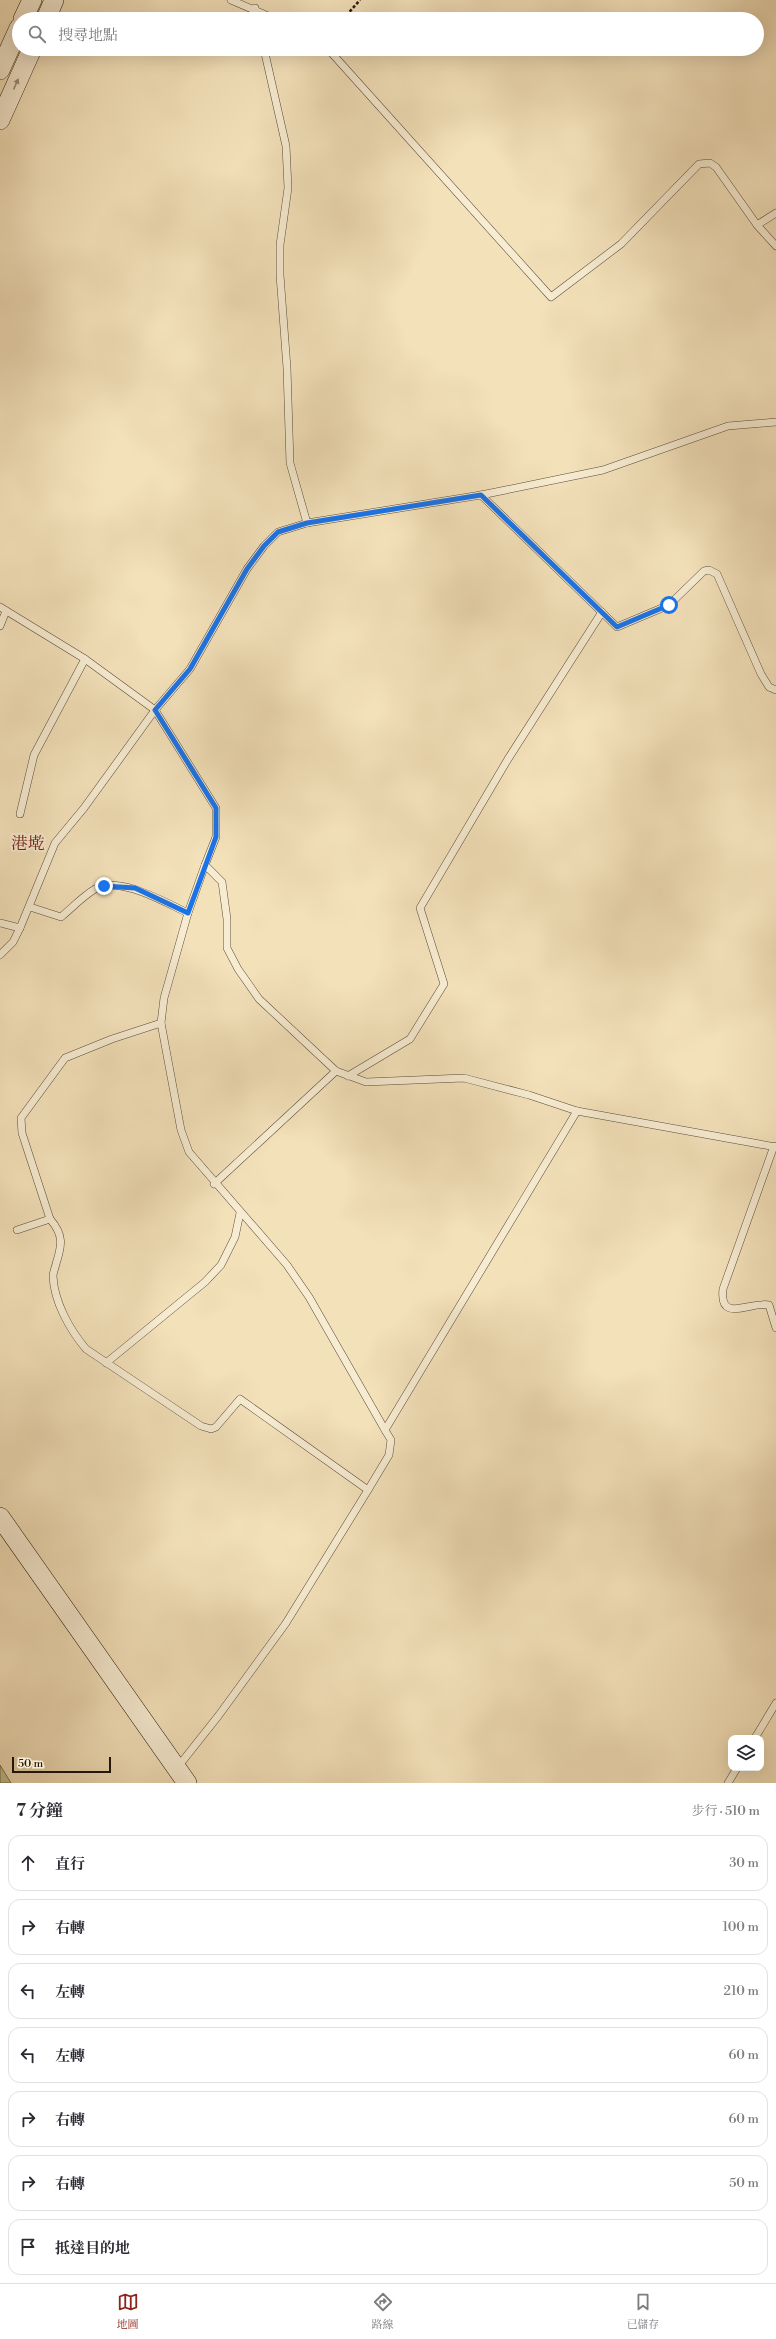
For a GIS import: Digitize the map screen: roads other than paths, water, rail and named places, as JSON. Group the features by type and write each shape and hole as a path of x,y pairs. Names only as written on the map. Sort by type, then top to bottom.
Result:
{"main road":[{"path":"26,12 32,0"},
{"path":"49,12 54,0"},
{"path":"0,70 12,43"},
{"path":"0,120 4,100 28,56"},
{"path":"0,1517 177,1778"}],"lane":[{"path":"231,0 262,12"},
{"path":"254,8 255,12"},
{"path":"266,56 286,146 288,188 280,245 280,275 287,368 290,463 307,523"},
{"path":"334,56 550,297 621,244 699,164 710,163 716,167 758,225 776,246"},
{"path":"758,225 776,213"},
{"path":"0,955 13,942 20,928 30,907 55,843 84,808 155,710 190,669 247,569 264,546 278,532 307,523 481,495 603,470 728,426 776,422"},
{"path":"481,495 617,627 669,605 704,570 709,570 717,574 761,674 769,687 776,690"},
{"path":"0,626 3,609 85,658 155,710 216,808 216,837 188,913 164,998 161,1023 181,1130 189,1152 214,1184 287,1265 310,1297 391,1440 389,1455 286,1623 219,1715 177,1778"},
{"path":"348,1076 410,1039 444,984 420,908 508,759 602,612"},
{"path":"20,814 34,754 85,658"},
{"path":"205,865 222,882 227,919 227,948 238,969 259,999 336,1072 366,1082 464,1078 529,1095 576,1110 775,1146 723,1289 722,1300 726,1307 733,1309 762,1304 770,1305 776,1328"},
{"path":"30,907 61,917 95,889 104,886 135,888 188,913"},
{"path":"0,923 20,928"},
{"path":"161,1023 112,1039 65,1058 21,1118 22,1133 50,1219 57,1227 62,1244 53,1276 61,1308 76,1337 86,1349 200,1426 211,1429 216,1427 240,1399 368,1490"},
{"path":"214,1184 336,1072"},
{"path":"385,1430 576,1110"},
{"path":"106,1363 205,1282 221,1265 235,1237 240,1213"},
{"path":"17,1230 50,1219"},
{"path":"757,1735 776,1703"},
{"path":"728,1783 735,1771"}],"district":[{"name":"港墘","path":"28,844"}]}
